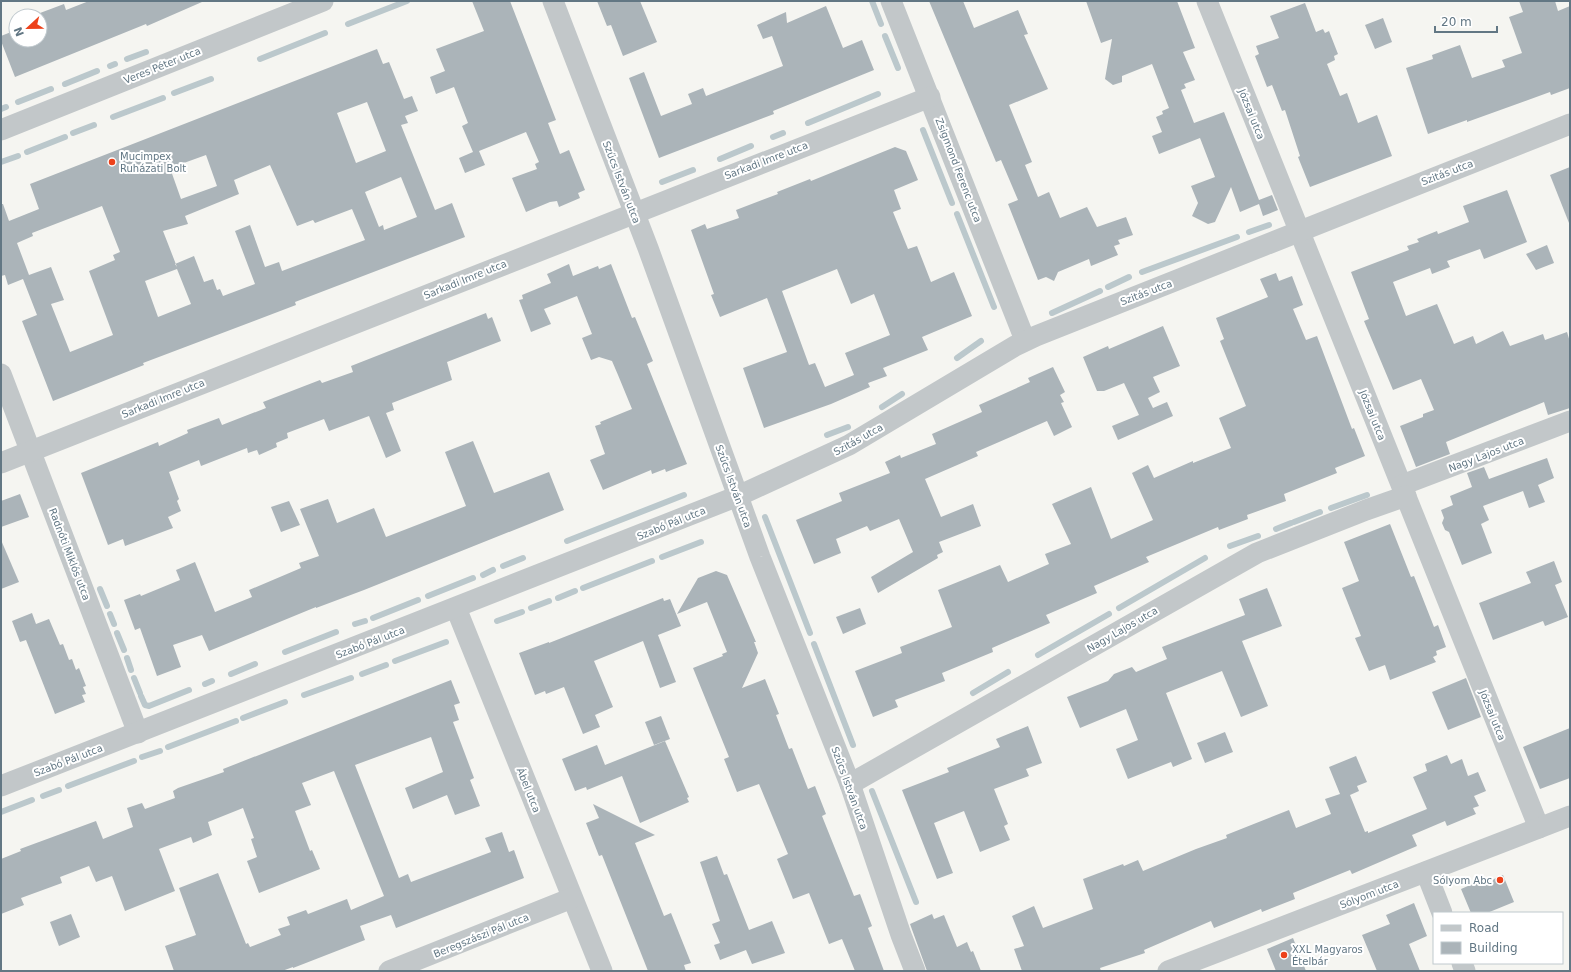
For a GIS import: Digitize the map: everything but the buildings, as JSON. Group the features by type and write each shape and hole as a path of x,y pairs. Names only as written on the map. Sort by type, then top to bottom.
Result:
{"street":[{"name":"Veres Péter utca","path":"1,130 323,1"},
{"name":"Szűcs István utca","path":"553,1 634,212 760,557 850,784 898,929 915,971"},
{"name":"Zsigmond Ferenc utca","path":"891,1 1026,340"},
{"name":"Józsai utca","path":"1207,1 1539,828"},
{"name":"Sarkadi Imre utca","path":"1,463 930,96"},
{"name":"Szitás utca","path":"738,496 849,445 1026,340 1570,124"},
{"name":"Radnóti Miklós utca","path":"1,374 138,733"},
{"name":"Nagy Lajos utca","path":"850,784 1257,553 1366,510 1404,491 1570,421"},
{"name":"Szabó Pál utca","path":"1,786 738,496"},
{"name":"Ábel utca","path":"456,608 602,971"},
{"name":"Sólyom utca","path":"1168,971 1570,816"},
{"path":"1426,872 1442,912"},
{"name":"Beregszászi Pál utca","path":"389,971 572,898"}],"waterway":[{"path":"348,24 407,1"},
{"path":"872,1 881,24"},
{"path":"260,59 325,33"},
{"path":"885,36 898,68"},
{"path":"127,59 146,52"},
{"path":"110,66 115,64"},
{"path":"65,84 97,71"},
{"path":"174,93 211,79"},
{"path":"18,102 51,89"},
{"path":"808,123 878,94"},
{"path":"113,117 163,98"},
{"path":"1,109 6,107"},
{"path":"73,133 94,125"},
{"path":"923,130 952,203"},
{"path":"773,137 783,133"},
{"path":"27,152 65,137"},
{"path":"720,159 751,146"},
{"path":"1,162 18,156"},
{"path":"662,182 693,170"},
{"path":"957,214 994,307"},
{"path":"1249,232 1269,225"},
{"path":"1142,272 1237,237"},
{"path":"1108,287 1129,277"},
{"path":"1052,313 1100,291"},
{"path":"957,358 981,341"},
{"path":"882,407 902,394"},
{"path":"827,435 848,427"},
{"path":"567,541 684,495"},
{"path":"1331,508 1367,495"},
{"path":"1294,522 1320,512"},
{"path":"765,517 810,633"},
{"path":"1276,529 1291,523"},
{"path":"1230,546 1258,536"},
{"path":"662,557 701,542"},
{"path":"503,566 523,558"},
{"path":"1119,608 1205,558"},
{"path":"583,588 652,561"},
{"path":"483,575 493,570"},
{"path":"428,596 473,578"},
{"path":"100,589 107,606"},
{"path":"558,598 575,591"},
{"path":"373,618 418,600"},
{"path":"531,608 549,601"},
{"path":"497,621 522,612"},
{"path":"110,614 114,624"},
{"path":"1038,655 1109,614"},
{"path":"355,624 365,621"},
{"path":"285,652 336,632"},
{"path":"117,633 124,650"},
{"path":"395,661 446,642"},
{"path":"814,644 853,745"},
{"path":"127,658 131,670"},
{"path":"231,674 255,664"},
{"path":"362,674 386,665"},
{"path":"973,693 1008,672"},
{"path":"134,678 140,693"},
{"path":"304,695 351,678"},
{"path":"205,684 212,681"},
{"path":"141,696 145,705 149,706 189,690"},
{"path":"243,718 285,702"},
{"path":"168,747 236,721"},
{"path":"142,757 160,751"},
{"path":"68,786 134,761"},
{"path":"43,796 59,790"},
{"path":"872,791 916,902"},
{"path":"1,812 32,800"}],"place":[{"name":"Mucimpex Ruházati Bolt","path":"112,162"},
{"name":"Sólyom Abc","path":"1500,880"},
{"name":"XXL Magyaros Ételbár","path":"1284,955"}]}
